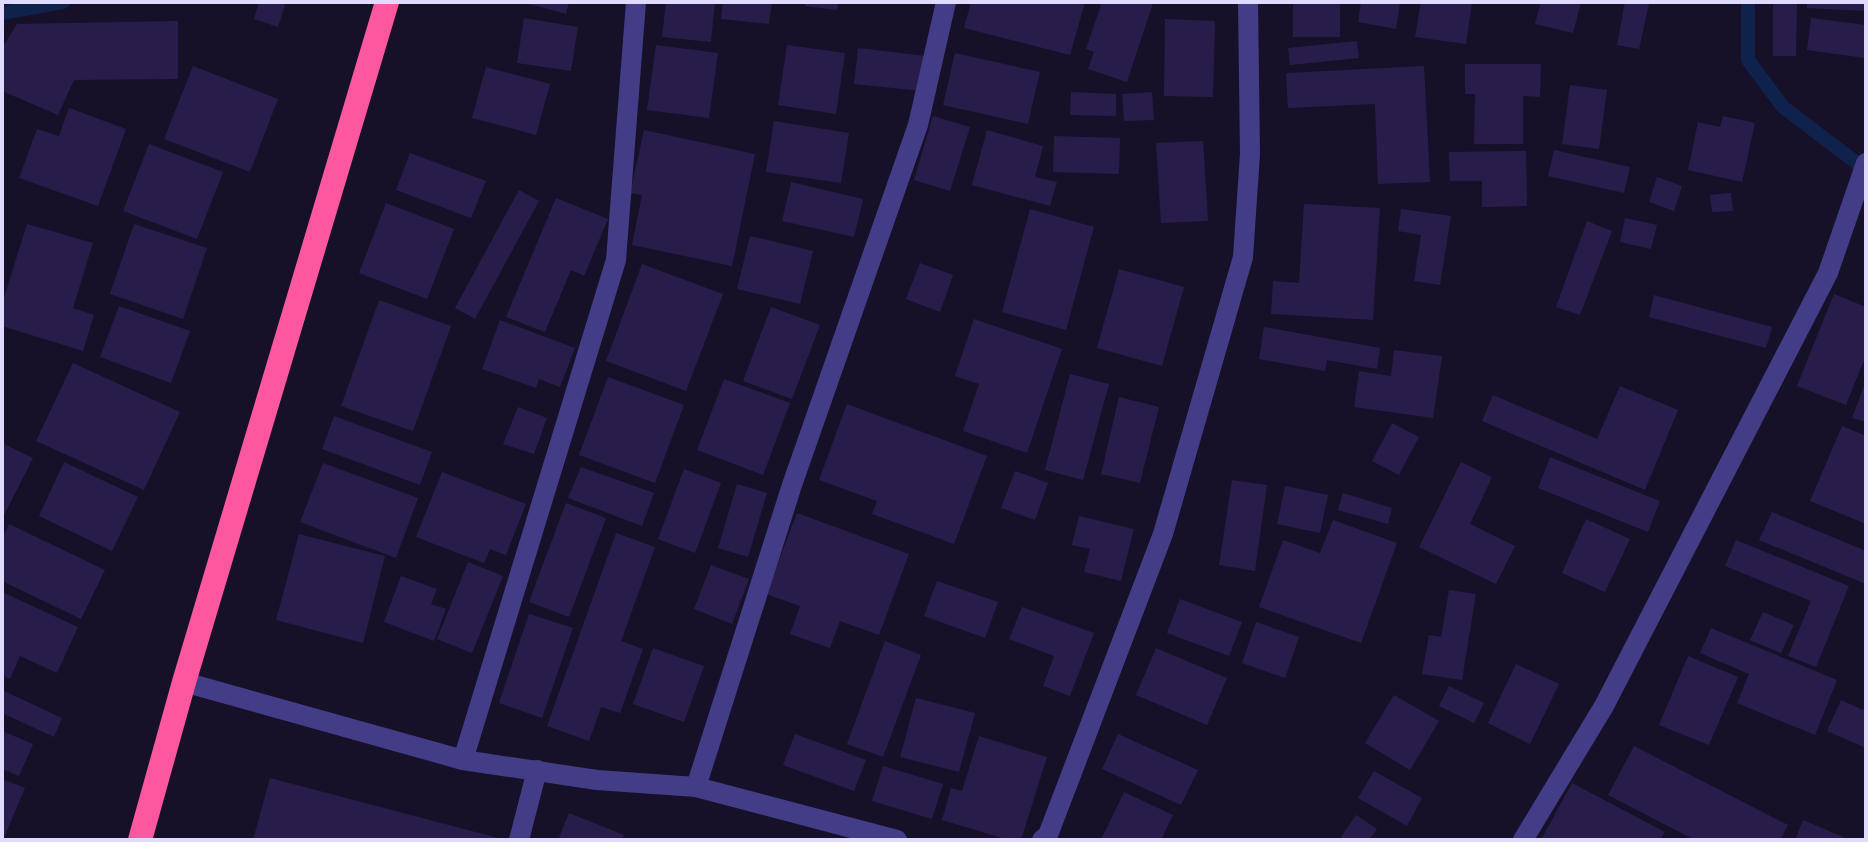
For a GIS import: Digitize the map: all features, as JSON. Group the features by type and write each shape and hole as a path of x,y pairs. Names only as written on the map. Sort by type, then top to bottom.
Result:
{"highway":[{"path":"140,840 184,682 387,2"}],"street":[{"path":"463,760 616,260 636,2"},
{"path":"696,787 792,485 918,125 946,2"},
{"path":"1042,840 1048,835 1163,534 1243,257 1250,154 1248,2"},
{"path":"1523,840 1604,706 1828,273 1866,163"},
{"path":"184,682 463,760 597,780 696,787 897,840"},
{"path":"519,840 537,770"}],"building":[{"path":"259,2 286,2 278,27 254,19"},
{"path":"523,2 569,2 566,14"},
{"path":"666,2 715,2 711,42 662,37"},
{"path":"723,2 772,2 769,24 721,19"},
{"path":"805,2 838,2 837,10 805,6"},
{"path":"971,2 1085,2 1070,55 964,28"},
{"path":"1102,2 1153,3 1127,82 1088,69 1094,52 1086,49"},
{"path":"1293,2 1340,2 1340,37 1293,37"},
{"path":"1361,2 1400,2 1396,29 1358,22"},
{"path":"1421,2 1472,2 1466,44 1415,37"},
{"path":"1541,2 1581,2 1573,33 1535,24"},
{"path":"1625,2 1649,4 1639,49 1617,45"},
{"path":"1773,2 1797,2 1796,56 1773,56"},
{"path":"1807,2 1866,2 1866,11 1807,8"},
{"path":"524,18 578,27 571,71 517,63"},
{"path":"1811,18 1866,25 1865,58 1807,50"},
{"path":"1165,19 1215,21 1213,97 1164,96"},
{"path":"178,21 178,79 74,80 58,115 2,91 2,48 17,24"},
{"path":"1357,41 1359,58 1290,65 1288,48"},
{"path":"656,45 718,53 709,118 647,110"},
{"path":"787,45 845,53 836,114 778,105"},
{"path":"858,48 926,56 922,91 854,84"},
{"path":"955,53 1040,72 1028,124 943,105"},
{"path":"1465,64 1541,64 1540,97 1523,96 1523,144 1474,144 1475,94 1465,94"},
{"path":"193,66 278,99 250,172 164,139"},
{"path":"1424,66 1430,182 1378,184 1375,104 1288,108 1286,73"},
{"path":"486,67 550,84 536,135 472,118"},
{"path":"1570,85 1607,90 1599,149 1562,144"},
{"path":"1071,92 1116,94 1116,116 1070,115"},
{"path":"1152,92 1154,120 1124,121 1122,94"},
{"path":"69,108 126,129 98,206 19,178 37,129 59,136"},
{"path":"933,116 970,127 950,191 914,180"},
{"path":"1723,116 1755,123 1742,182 1688,170 1698,122 1720,127"},
{"path":"774,121 849,133 841,183 766,172"},
{"path":"644,130 755,154 732,266 632,245 642,195 630,193"},
{"path":"987,130 1043,146 1035,177 1057,182 1050,206 972,185"},
{"path":"1054,136 1120,138 1119,174 1053,172"},
{"path":"1203,141 1208,221 1161,223 1156,143"},
{"path":"149,144 223,172 197,239 123,211"},
{"path":"1554,150 1630,167 1624,193 1548,176"},
{"path":"1526,151 1527,206 1482,207 1482,181 1450,181 1449,152"},
{"path":"410,153 486,181 471,218 396,190"},
{"path":"1657,177 1682,186 1674,211 1649,202"},
{"path":"791,182 863,199 854,237 782,221"},
{"path":"519,190 539,201 475,319 455,308"},
{"path":"1731,193 1733,211 1712,212 1710,195"},
{"path":"556,198 608,219 584,276 571,270 545,332 506,317"},
{"path":"386,203 454,229 427,299 359,273"},
{"path":"1304,204 1380,208 1373,320 1271,314 1273,281 1299,283"},
{"path":"1030,209 1094,227 1066,330 1002,312"},
{"path":"1401,209 1451,216 1440,285 1414,281 1421,235 1398,231"},
{"path":"1625,218 1657,225 1651,249 1620,242"},
{"path":"1587,221 1612,231 1580,315 1556,307"},
{"path":"27,224 93,243 73,308 94,315 83,351 2,326 2,304"},
{"path":"134,224 207,248 183,319 110,294"},
{"path":"750,236 813,251 800,304 737,289"},
{"path":"920,263 953,275 940,312 906,299"},
{"path":"642,264 723,294 686,391 606,361"},
{"path":"1119,269 1184,287 1162,366 1097,348"},
{"path":"1834,294 1866,307 1866,355 1846,405 1797,386"},
{"path":"1654,295 1772,327 1766,348 1649,317"},
{"path":"379,300 451,326 413,431 341,406"},
{"path":"119,306 190,331 171,383 100,357"},
{"path":"771,307 820,325 792,399 743,381"},
{"path":"974,319 1062,349 1027,453 963,431 979,384 955,376"},
{"path":"500,320 575,348 560,387 539,379 536,388 482,369"},
{"path":"1264,327 1380,348 1377,369 1327,360 1325,371 1259,359"},
{"path":"1394,350 1442,356 1433,418 1354,407 1359,371 1391,376"},
{"path":"73,363 180,412 144,490 36,441"},
{"path":"1070,374 1109,384 1083,480 1045,470"},
{"path":"608,377 684,405 655,483 579,455"},
{"path":"724,379 790,403 763,475 697,450"},
{"path":"1866,381 1866,422 1852,418"},
{"path":"1620,386 1678,410 1645,490 1482,421 1493,395 1597,439"},
{"path":"1119,397 1159,407 1140,483 1101,474"},
{"path":"847,404 987,456 954,544 872,514 877,501 819,480"},
{"path":"518,407 547,418 534,454 503,444"},
{"path":"334,416 432,452 420,485 322,449"},
{"path":"1392,423 1419,437 1399,475 1372,461"},
{"path":"1842,426 1866,436 1866,524 1810,501"},
{"path":"2,443 33,458 2,519"},
{"path":"1550,457 1660,501 1648,532 1538,488"},
{"path":"64,462 138,497 112,551 39,516"},
{"path":"1461,462 1492,477 1470,524 1515,546 1496,584 1419,547"},
{"path":"323,463 418,498 396,558 300,522"},
{"path":"581,467 654,493 642,526 568,498"},
{"path":"684,469 721,483 695,553 658,539"},
{"path":"1015,471 1048,483 1035,520 1001,508"},
{"path":"442,472 526,504 506,555 490,549 484,563 416,537"},
{"path":"1232,480 1267,485 1255,571 1219,565"},
{"path":"737,484 767,493 748,557 718,548"},
{"path":"1285,486 1328,495 1320,533 1277,524"},
{"path":"1343,493 1392,508 1388,524 1338,510"},
{"path":"566,503 606,518 569,617 529,602"},
{"path":"1772,512 1866,551 1866,584 1759,540"},
{"path":"797,513 909,554 879,635 840,621 830,648 790,634 800,606 766,594"},
{"path":"1079,516 1134,529 1121,581 1084,572 1090,549 1072,545"},
{"path":"1586,519 1630,539 1605,592 1562,573"},
{"path":"1333,520 1397,543 1361,643 1259,607 1283,540 1320,553"},
{"path":"9,524 105,570 81,619 2,581 2,538"},
{"path":"616,533 655,547 621,641 643,649 620,713 601,707 589,741 547,726"},
{"path":"299,534 385,556 363,643 276,620"},
{"path":"1736,540 1849,586 1816,667 1788,656 1811,601 1725,566"},
{"path":"468,562 503,576 472,653 437,639"},
{"path":"711,565 749,579 732,624 694,609"},
{"path":"401,576 437,589 431,604 446,609 434,641 384,622"},
{"path":"937,581 998,602 985,638 924,616"},
{"path":"1449,590 1476,594 1462,680 1422,674 1429,635 1441,637"},
{"path":"2,592 78,627 57,673 20,656 10,679 2,675"},
{"path":"1180,599 1242,622 1229,656 1167,633"},
{"path":"1022,607 1094,633 1070,696 1043,686 1054,656 1009,639"},
{"path":"1763,612 1794,625 1781,653 1750,640"},
{"path":"529,614 573,628 542,718 499,703"},
{"path":"1256,622 1299,637 1285,678 1242,663"},
{"path":"1711,628 1837,680 1815,735 1737,703 1749,674 1700,653"},
{"path":"885,641 921,655 883,757 847,744"},
{"path":"653,648 704,666 684,722 633,704"},
{"path":"1156,648 1227,678 1207,725 1136,695"},
{"path":"1688,656 1738,677 1709,745 1659,725"},
{"path":"1516,664 1559,684 1530,744 1488,723"},
{"path":"1449,686 1484,703 1474,723 1439,706"},
{"path":"4,691 62,718 54,737 2,713"},
{"path":"1394,695 1439,721 1410,770 1365,743"},
{"path":"916,698 975,713 959,772 900,757"},
{"path":"1841,700 1863,710 1866,703 1866,748 1827,731"},
{"path":"2,731 33,744 19,776 2,769"},
{"path":"795,734 866,760 854,791 783,765"},
{"path":"1118,734 1198,770 1181,805 1102,769"},
{"path":"979,736 1047,757 1021,840 1009,840 942,820 951,788 962,791"},
{"path":"1634,746 1788,825 1780,840 1695,840 1608,795"},
{"path":"883,766 943,784 932,819 872,801"},
{"path":"1374,771 1422,798 1407,826 1358,798"},
{"path":"270,778 502,839 502,840 253,840"},
{"path":"2,779 25,788 3,840 2,840"},
{"path":"1572,783 1665,832 1660,840 1541,840"},
{"path":"1124,792 1173,815 1161,840 1101,840"},
{"path":"569,813 624,835 622,840 558,840"},
{"path":"1356,815 1377,829 1369,840 1339,840"},
{"path":"1803,820 1850,840 1795,840"}],"waterway":[{"path":"2,13 63,2"},
{"path":"1748,2 1748,60 1783,107 1866,170"}]}
